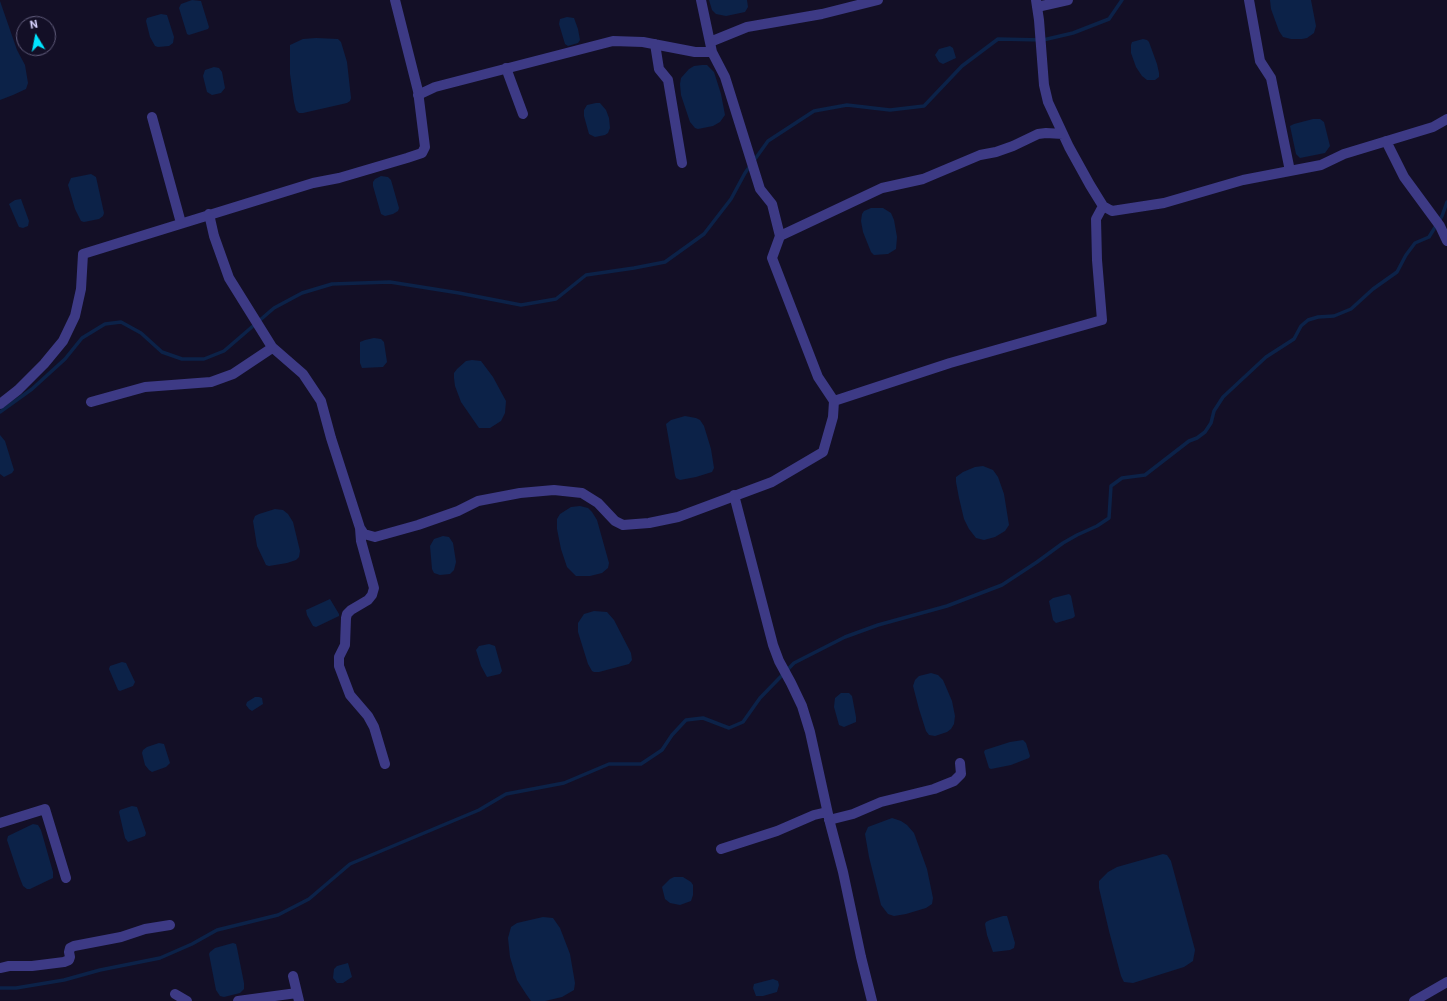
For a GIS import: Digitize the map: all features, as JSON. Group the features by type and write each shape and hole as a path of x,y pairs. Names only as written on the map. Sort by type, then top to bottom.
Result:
{"street":[{"path":"0,404 18,390 63,342 75,316 80,296 83,254 313,182 339,178 422,153 425,147 418,95 395,0"},
{"path":"360,528 364,534 378,537 418,525 478,501 520,493 554,490 582,493 598,503 615,521 623,525 649,523 678,517 772,482 823,452 833,417 834,401 818,377 772,258 780,236 772,204 760,189 725,77 711,47 701,0"},
{"path":"418,95 435,87 613,41 643,42 695,52 711,47 747,27 822,14 878,0"},
{"path":"1068,0 1036,4 1044,85 1051,108 1090,185 1103,206 1112,212 1164,203 1243,180 1320,165 1344,154 1433,127 1447,120"},
{"path":"1249,0 1260,61 1271,78 1290,170"},
{"path":"655,44 659,69 668,80 682,163"},
{"path":"506,68 523,114"},
{"path":"152,118 182,223"},
{"path":"780,236 882,188 923,179 980,155 1013,146 1038,134 1063,134"},
{"path":"1386,141 1404,177 1440,226 1447,241"},
{"path":"834,401 950,363 1102,320 1097,260 1096,219 1103,206"},
{"path":"209,214 214,236 230,278 272,348 303,374 321,401 331,438 360,528 361,541 374,588 372,595 368,600 347,614 345,645 340,657 339,666 350,695 368,716 374,728 385,764"},
{"path":"90,402 146,387 211,382 233,374 272,348"},
{"path":"734,496 750,553 757,587 779,661 802,706 810,732 828,816 843,872 872,1001"},
{"path":"721,850 777,831 814,815 828,816 853,814 881,802 934,789 954,781 961,774 960,763"},
{"path":"0,823 44,809 66,878"},
{"path":"0,968 64,962 69,960 70,948 121,937 144,929 170,925"},
{"path":"238,1001 298,997 293,976"},
{"path":"1414,1001 1447,982"},
{"path":"175,994 187,1001"}],"water":[{"path":"192,0 201,1 209,27 208,29 189,35 187,34 179,8 181,4"},
{"path":"709,0 747,0 748,7 745,12 726,16 716,14 712,10"},
{"path":"1270,0 1311,0 1316,26 1314,33 1307,38 1302,39 1283,37 1279,31 1271,9"},
{"path":"0,1 16,47 16,56 20,56 25,65 28,83 26,89 0,100"},
{"path":"161,14 167,15 174,37 173,43 169,46 158,47 155,46 150,37 146,21 147,18"},
{"path":"567,17 574,18 580,40 578,43 568,46 565,44 559,24 560,19"},
{"path":"303,39 338,39 341,42 347,62 351,98 347,103 299,113 296,110 294,102 290,74 290,45"},
{"path":"1143,39 1149,42 1157,64 1159,77 1155,80 1147,80 1142,76 1136,67 1131,53 1132,42"},
{"path":"950,46 953,48 956,58 943,64 939,62 935,55 939,49"},
{"path":"707,65 714,72 721,94 725,115 720,122 713,126 698,129 695,128 690,122 681,95 680,84 681,78 689,69 694,66"},
{"path":"214,67 219,68 222,72 225,88 221,93 212,95 207,92 203,76 205,70"},
{"path":"600,103 606,110 610,128 608,133 605,135 595,137 589,134 584,116 584,110 587,105"},
{"path":"1313,119 1320,119 1324,122 1330,146 1325,153 1300,158 1296,154 1290,126"},
{"path":"91,174 96,177 104,213 99,219 84,222 81,221 75,209 68,185 71,178"},
{"path":"381,176 388,177 391,180 399,208 398,211 393,214 385,216 381,214 373,186 375,179"},
{"path":"21,199 29,221 28,226 23,228 19,227 9,204 15,200"},
{"path":"871,208 883,208 891,213 894,220 897,237 896,249 888,254 874,255 871,252 863,232 861,221 862,214 864,211"},
{"path":"374,338 381,339 384,342 387,362 383,367 362,368 360,363 360,342"},
{"path":"466,361 481,361 493,377 506,401 505,413 501,421 490,428 479,428 461,402 455,386 454,373"},
{"path":"685,416 700,420 704,426 711,449 714,468 712,472 680,480 676,478 675,475 666,424 671,420"},
{"path":"0,435 5,441 14,470 12,473 4,477 0,474"},
{"path":"983,466 993,470 998,477 1004,494 1009,525 1005,531 995,537 984,540 976,538 964,519 956,482 956,477 963,472 975,467"},
{"path":"580,506 588,508 597,520 609,563 608,568 602,573 590,576 576,576 567,567 561,549 557,529 557,519 560,514 571,507"},
{"path":"275,509 283,510 288,514 293,522 300,551 299,557 296,560 269,566 266,565 257,546 253,521 255,516"},
{"path":"443,536 449,537 453,543 456,562 454,570 450,574 440,575 434,573 432,569 430,546 434,539"},
{"path":"1069,594 1071,596 1075,616 1056,623 1053,620 1049,601 1053,598"},
{"path":"330,599 339,616 316,627 313,626 306,610"},
{"path":"594,611 607,612 614,620 631,653 632,660 629,664 599,672 592,671 588,664 578,632 578,623 584,614"},
{"path":"489,644 495,646 502,671 500,674 487,677 481,666 476,650 479,646"},
{"path":"122,662 126,663 135,682 133,686 120,691 118,690 109,669 110,666"},
{"path":"931,673 938,675 943,680 952,701 955,716 954,724 951,729 935,736 929,735 926,731 913,686 915,680 919,676"},
{"path":"841,693 849,693 852,696 856,717 856,722 844,727 839,725 834,707 835,698"},
{"path":"255,697 262,698 263,704 252,711 246,705 247,702"},
{"path":"1023,740 1026,743 1030,756 1029,758 1011,765 991,769 989,768 984,752 985,750 1010,742"},
{"path":"159,743 164,744 170,763 166,767 152,772 145,765 142,753 147,747"},
{"path":"132,806 137,807 146,833 145,836 128,842 125,838 119,812 120,810"},
{"path":"892,818 907,825 914,833 927,869 933,898 932,904 926,908 894,916 888,914 881,905 865,834 868,827"},
{"path":"33,824 38,825 41,830 53,872 53,878 27,889 23,886 7,840 8,836"},
{"path":"1163,854 1167,855 1171,861 1195,950 1193,961 1184,967 1133,983 1124,982 1109,931 1099,888 1099,881 1108,872 1117,867"},
{"path":"674,877 683,877 691,882 693,885 693,895 691,901 680,905 670,903 665,899 662,887"},
{"path":"1007,916 1015,943 1014,948 1010,950 993,952 985,924 990,920"},
{"path":"543,917 553,918 560,928 570,954 575,983 574,990 562,997 545,1001 531,1001 517,980 510,957 508,938 511,927 517,923"},
{"path":"233,943 236,944 237,948 244,989 240,993 224,997 220,996 216,990 209,954 215,948"},
{"path":"348,963 352,977 343,983 337,983 333,978 334,969 337,966"},
{"path":"773,979 778,981 779,985 777,992 763,996 756,996 753,988 754,984"}],"waterway":[{"path":"0,412 32,389 65,359 82,338 105,324 121,322 141,333 162,352 182,359 204,359 224,351 274,308 302,293 332,284 390,282 521,305 556,299 586,275 665,262 704,234 731,199 745,173 768,141 814,111 847,105 890,110 924,106 962,66 998,39 1043,40 1073,33 1109,19 1122,0"},
{"path":"0,988 16,988 64,980 100,970 160,958 192,944 217,930 278,915 309,899 350,864 479,810 506,794 564,783 609,764 641,764 662,750 672,735 686,720 703,718 729,728 743,722 760,698 794,663 845,637 878,625 947,606 1002,585 1063,543 1097,526 1109,518 1111,486 1122,478 1145,475 1189,441 1197,438 1205,432 1211,423 1214,411 1223,397 1266,357 1294,339 1301,326 1308,320 1318,317 1334,316 1351,309 1373,289 1397,272 1406,255 1415,243 1429,237 1442,216 1447,202"}]}
